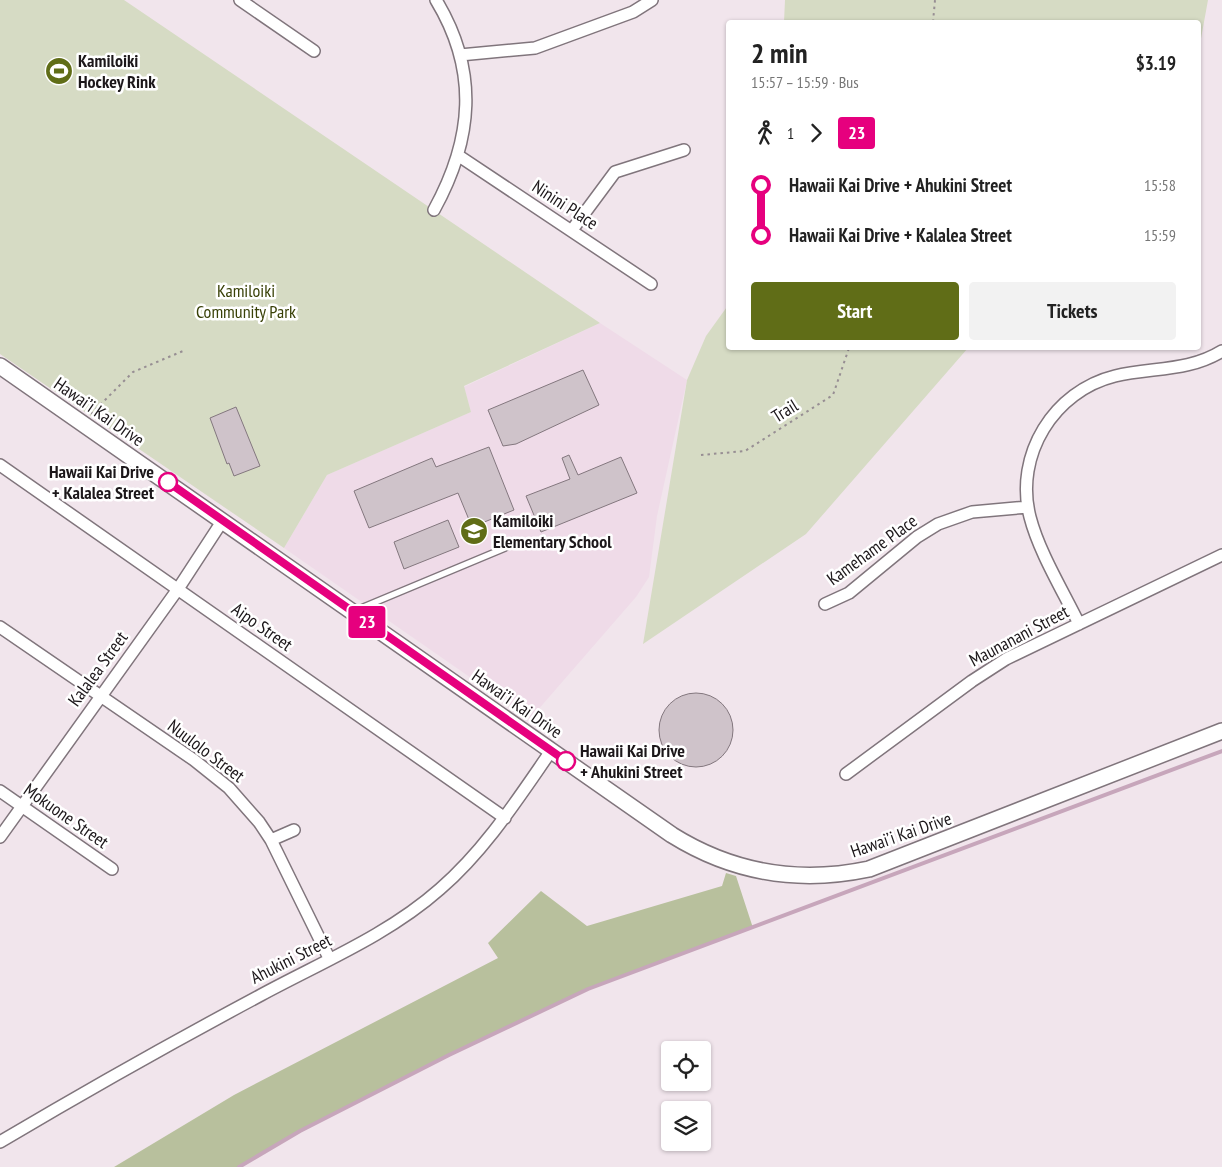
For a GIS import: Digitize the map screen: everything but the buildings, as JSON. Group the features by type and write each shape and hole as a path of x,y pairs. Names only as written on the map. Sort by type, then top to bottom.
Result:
{"main road":[{"name":"Hawai’i Kai Drive","path":"0,366 672,835 708,856 760,872 808,877 849,873 889,863 1222,731"}],"street":[{"path":"240,0 314,51"},
{"path":"434,210 459,156 466,107 460,55 450,26 436,0"},
{"path":"460,55 535,48 633,12 652,0"},
{"path":"572,230 615,172 684,150"},
{"name":"Ninini Place","path":"459,156 651,284"},
{"path":"1080,624 1036,535 1028,506 1027,475 1035,446 1049,419 1070,398 1087,386 1106,378 1183,367 1222,351"},
{"name":"Aipo Street","path":"0,465 505,818"},
{"name":"Kamehame Place","path":"825,604 849,593 917,536 938,524 972,512 1028,506"},
{"name":"Kalalea Street","path":"0,837 178,589 223,520"},
{"name":"Maunanani Street","path":"846,774 989,669 1222,555"},
{"name":"Nuulolo Street","path":"0,627 212,774 244,804 272,840 329,958"},
{"name":"Ahukini Street","path":"0,1142 148,1055 329,958 380,933 414,910 463,868 505,818 551,751"},
{"name":"Mokuone Street","path":"0,791 112,869"},
{"path":"272,840 294,830"}],"lane":[{"path":"352,612 505,548"}],"path":[{"path":"933,20 935,0"},
{"name":"Trail","path":"701,455 744,451 833,395 848,350"},
{"path":"82,423 133,372 183,351"}],"shaded area":[{"name":"Kamiloiki Elementary School","path":"600,323 687,380 657,516 649,577 636,597 530,719 284,548 327,475 471,412 464,387"}],"green space":[{"name":"Kamiloiki Community Park","path":"0,0 124,0 600,323 464,386 471,412 327,475 284,548 0,354"},
{"path":"785,0 1208,0 1201,38 1201,20 784,20"},
{"path":"726,308 726,350 966,350 806,534 643,644 687,380 706,336"},
{"path":"726,873 736,876 753,928 588,989 449,1055 300,1131 239,1167 114,1167 234,1095 498,958 488,943 541,891 587,926 722,886"}],"waterway":[{"path":"239,1167 300,1131 449,1055 588,989 1222,751"}],"bus line":[{"name":"23","path":"168,482 566,761"}],"place":[{"name":"Kamiloiki Hockey Rink","path":"59,71"},
{"name":"Hawaii Kai Drive + Kalalea Street","path":"168,482"},
{"name":"Kamiloiki Elementary School","path":"474,531"},
{"name":"Hawaii Kai Drive + Ahukini Street","path":"566,761"}]}
